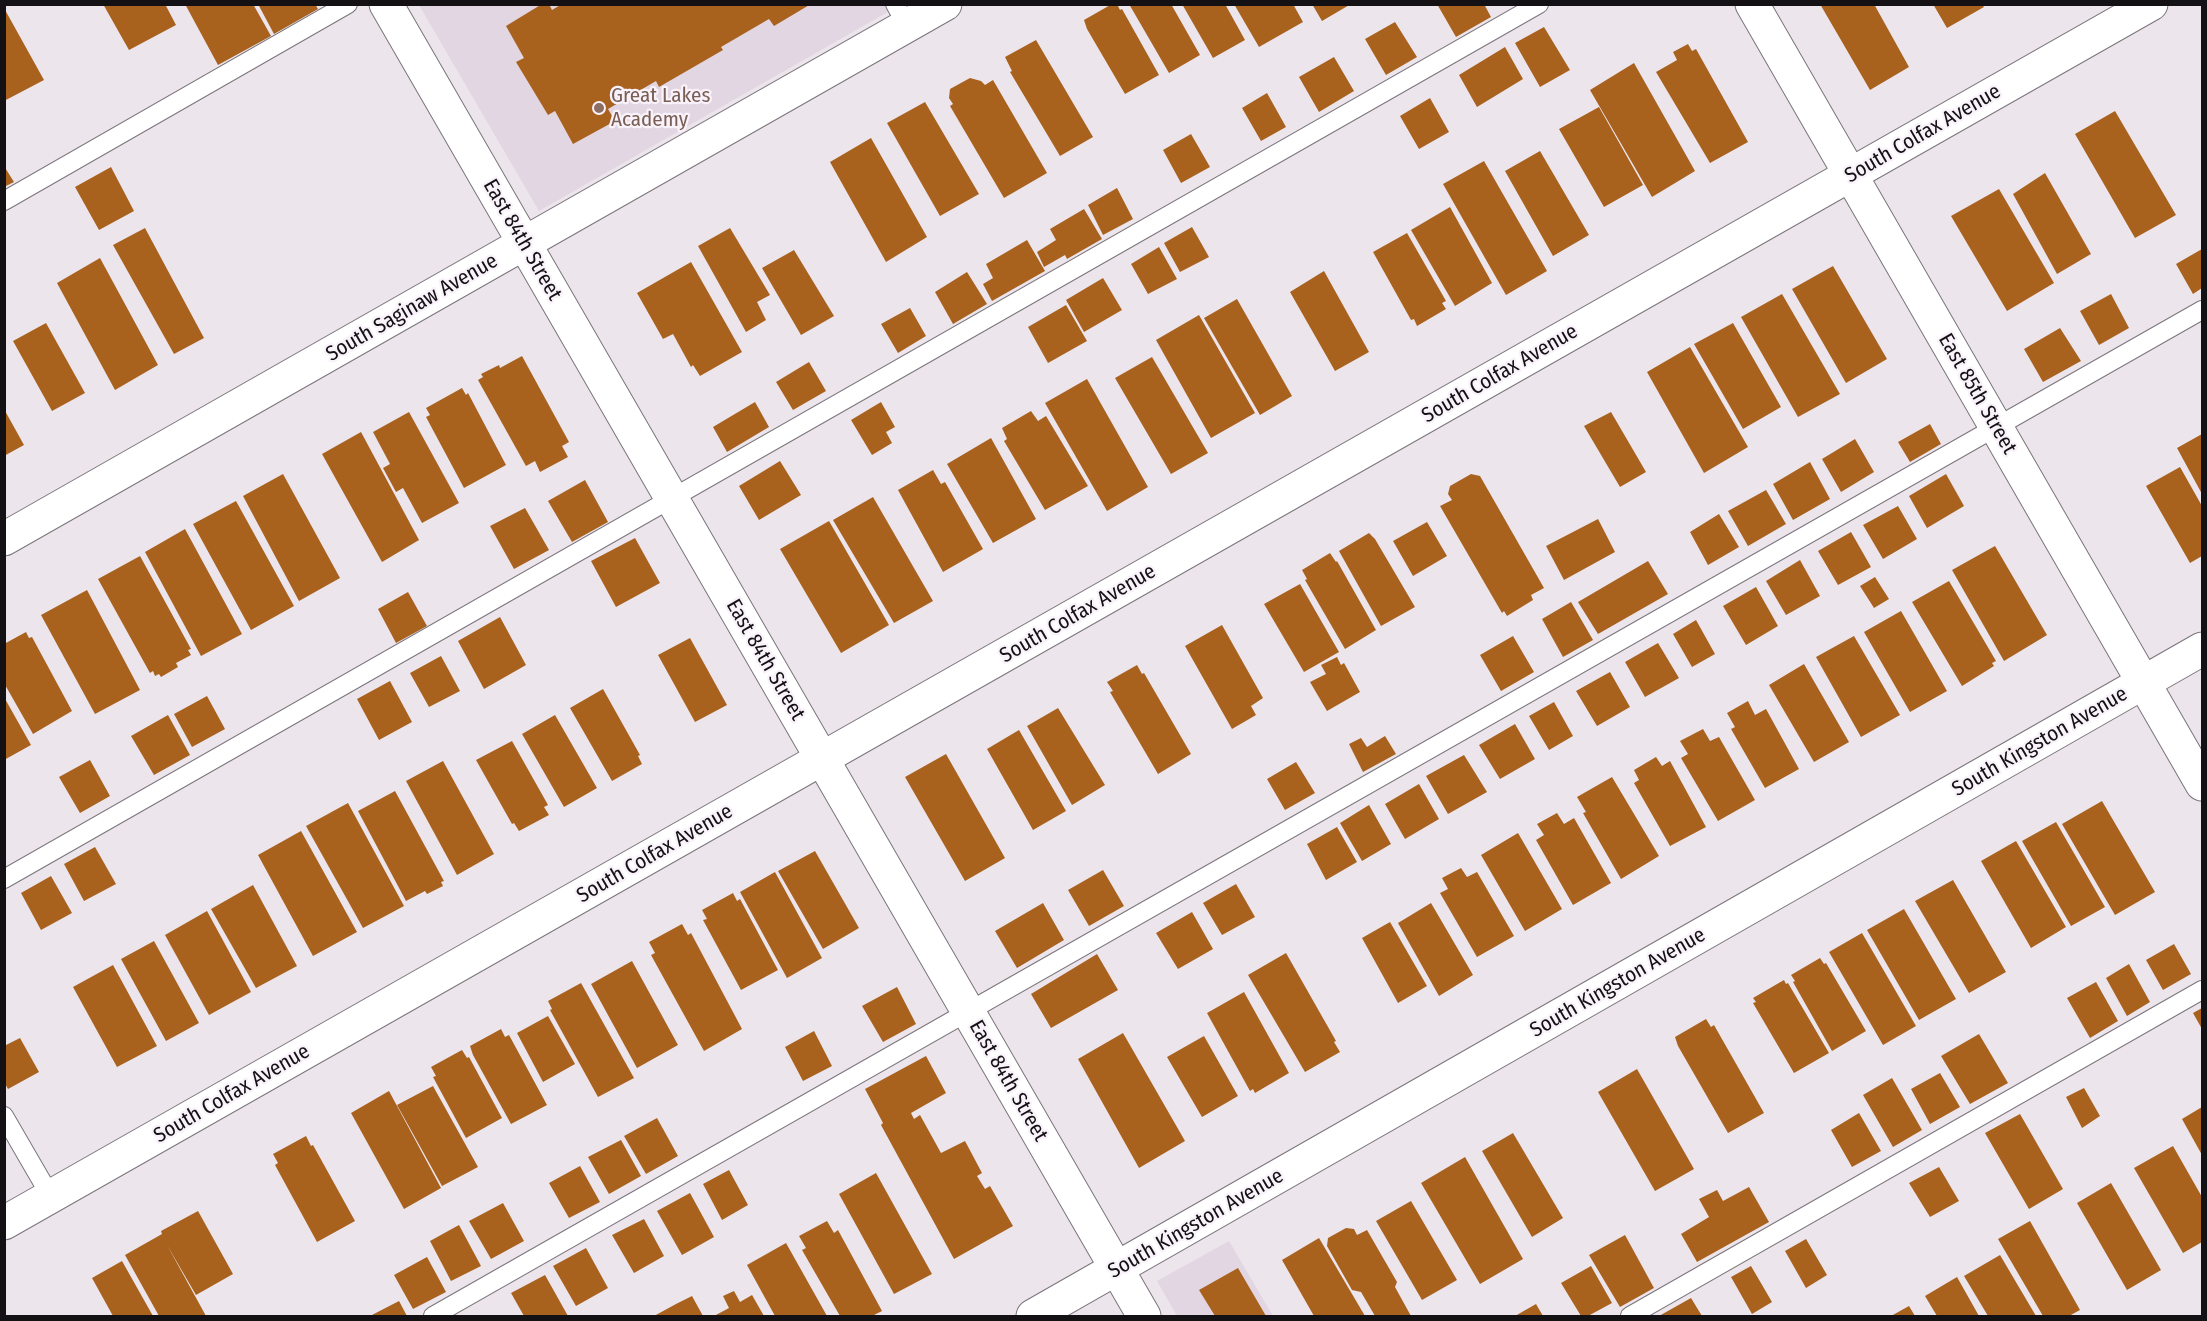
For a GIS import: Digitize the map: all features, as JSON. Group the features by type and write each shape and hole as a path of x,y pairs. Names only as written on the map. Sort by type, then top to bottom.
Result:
{"street":[{"name":"East 84th Street","path":"386,4 1144,1317"},
{"name":"South Saginaw Avenue","path":"4,539 524,244 901,15 945,4"},
{"name":"East 85th Street","path":"1752,4 2202,784"},
{"name":"South Colfax Avenue","path":"4,1223 2151,4"},
{"name":"South Kingston Avenue","path":"1034,1317 2202,649"}],"lane":[{"path":"4,201 348,4"},
{"path":"4,879 1539,4"},
{"path":"433,1317 2202,310"},
{"path":"1630,1317 2202,990"},
{"path":"4,1116 51,1197"}],"shaded area":[{"name":"Great Lakes Academy","path":"419,5 900,5 539,211"},
{"path":"1229,1241 1273,1316 1177,1316 1157,1281"}],"building":[{"path":"103,4 165,4 176,25 129,50"},
{"path":"185,4 253,4 271,36 218,65"},
{"path":"258,4 315,4 318,9 274,34"},
{"path":"542,4 549,4 552,10 562,4 811,4 774,26 769,19 721,47 723,50 659,87 656,81 608,109 615,121 573,144 555,111 548,115 516,62 524,58 506,26"},
{"path":"1112,4 1117,4 1120,10 1122,9 1159,75 1125,94 1084,20"},
{"path":"1129,4 1171,4 1200,55 1169,73"},
{"path":"1182,4 1225,4 1245,40 1213,58"},
{"path":"1234,4 1293,4 1303,22 1259,47"},
{"path":"1312,4 1351,4 1322,21"},
{"path":"1437,4 1484,4 1491,17 1456,37"},
{"path":"1820,4 1874,4 1909,67 1870,90"},
{"path":"1933,4 1982,4 1984,7 1947,28"},
{"path":"4,8 44,80 4,101"},
{"path":"1395,22 1417,57 1386,75 1365,39"},
{"path":"1544,27 1570,70 1540,87 1515,43"},
{"path":"1036,40 1093,137 1060,156 1010,72 1012,71 1005,57"},
{"path":"1688,44 1692,51 1696,49 1748,142 1710,163 1656,72 1677,60 1673,52"},
{"path":"1505,47 1523,79 1477,107 1459,75"},
{"path":"1334,57 1354,91 1319,112 1299,77"},
{"path":"1634,63 1695,171 1652,197 1590,90"},
{"path":"970,78 981,81 985,85 993,80 1047,173 1004,198 950,106 953,104 949,98 950,89"},
{"path":"1267,93 1286,127 1261,141 1242,108"},
{"path":"1430,98 1449,132 1419,149 1400,116"},
{"path":"925,102 979,194 940,216 887,123"},
{"path":"1599,107 1643,185 1604,207 1559,129"},
{"path":"2115,111 2176,215 2135,238 2075,134"},
{"path":"1191,134 1210,167 1181,183 1163,150"},
{"path":"871,138 927,237 886,262 830,162"},
{"path":"1540,151 1589,235 1553,256 1505,171"},
{"path":"1484,161 1547,271 1506,295 1443,184"},
{"path":"4,166 14,182 4,187"},
{"path":"111,167 134,211 99,230 75,187"},
{"path":"2045,173 2091,254 2057,274 2013,194"},
{"path":"1117,188 1133,219 1103,235 1088,205"},
{"path":"1999,189 2054,283 2007,311 1951,216"},
{"path":"1450,207 1492,283 1455,306 1411,230"},
{"path":"1084,209 1102,239 1067,259 1065,255 1044,267 1037,252 1056,240 1050,229"},
{"path":"1192,227 1209,257 1180,272 1164,243"},
{"path":"145,228 204,338 174,354 113,245"},
{"path":"730,228 770,295 757,302 766,320 746,332 698,246"},
{"path":"1407,233 1446,301 1442,303 1446,309 1417,326 1414,319 1411,320 1373,252"},
{"path":"1027,240 1045,271 992,301 983,284 993,278 986,264"},
{"path":"1159,247 1177,279 1148,294 1131,264"},
{"path":"2202,249 2202,288 2193,294 2176,264"},
{"path":"794,250 834,316 801,335 762,268"},
{"path":"100,258 158,365 115,390 57,283"},
{"path":"691,262 742,352 700,376 693,365 691,367 673,334 663,339 637,293"},
{"path":"1833,266 1887,359 1846,383 1792,289"},
{"path":"1324,271 1369,352 1335,371 1290,292"},
{"path":"967,272 987,304 953,324 935,292"},
{"path":"1103,278 1122,310 1084,332 1066,300"},
{"path":"1782,294 1840,394 1798,417 1741,317"},
{"path":"2111,294 2129,328 2099,345 2080,311"},
{"path":"1237,299 1292,396 1260,415 1204,318"},
{"path":"1066,305 1087,341 1048,363 1028,327"},
{"path":"910,308 926,336 898,353 881,324"},
{"path":"1199,315 1255,413 1211,438 1156,340"},
{"path":"46,323 85,393 52,411 13,341"},
{"path":"1733,323 1781,407 1743,429 1694,344"},
{"path":"2060,328 2081,361 2043,382 2024,349"},
{"path":"1690,347 1748,447 1704,473 1647,372"},
{"path":"522,356 569,442 562,446 568,457 540,472 535,461 526,466 478,380 483,377 481,374 499,365 500,368"},
{"path":"1152,357 1208,453 1171,474 1115,378"},
{"path":"809,362 826,391 793,410 776,382"},
{"path":"1087,379 1148,487 1107,511 1045,403"},
{"path":"462,388 466,395 468,393 506,465 464,488 426,417 430,415 426,408"},
{"path":"755,402 769,427 727,452 713,427"},
{"path":"881,402 895,427 886,432 892,443 872,455 851,420"},
{"path":"4,409 24,445 4,456"},
{"path":"1031,411 1038,421 1046,416 1088,486 1045,510 1004,441 1007,439 1002,428"},
{"path":"409,412 459,503 422,523 403,488 396,492 383,468 390,464 373,432"},
{"path":"1611,412 1646,472 1620,487 1584,426"},
{"path":"1930,424 1941,444 1910,462 1898,442"},
{"path":"361,432 419,540 382,562 322,454"},
{"path":"2202,434 2202,494 2177,448"},
{"path":"991,438 1036,519 993,543 947,464"},
{"path":"1855,439 1874,472 1841,492 1822,459"},
{"path":"780,461 801,495 759,520 739,486"},
{"path":"1810,462 1830,499 1793,520 1773,484"},
{"path":"2180,467 2202,506 2202,556 2190,563 2146,486"},
{"path":"933,470 941,484 945,482 983,549 943,572 898,490"},
{"path":"283,474 340,578 299,601 243,496"},
{"path":"1471,474 1480,476 1544,588 1531,595 1533,600 1507,616 1504,611 1502,613 1440,506 1452,500 1448,494 1450,486"},
{"path":"1946,474 1964,506 1927,528 1909,496"},
{"path":"585,480 608,522 572,542 548,501"},
{"path":"1766,490 1786,524 1748,546 1728,511"},
{"path":"873,497 933,601 894,623 833,520"},
{"path":"236,501 294,606 251,630 193,524"},
{"path":"1898,506 1917,539 1883,559 1863,525"},
{"path":"525,508 549,550 514,569 490,526"},
{"path":"1719,514 1739,547 1708,565 1690,532"},
{"path":"1598,519 1615,552 1564,580 1546,546"},
{"path":"829,521 889,625 841,653 780,549"},
{"path":"1427,522 1447,556 1413,576 1393,541"},
{"path":"185,529 242,634 201,656 145,552"},
{"path":"1851,532 1871,567 1838,585 1818,551"},
{"path":"1369,533 1375,539 1415,607 1381,626 1339,551"},
{"path":"635,538 660,583 616,607 591,561"},
{"path":"1995,546 2047,635 2004,661 1952,570"},
{"path":"1330,553 1337,561 1376,630 1345,649 1305,580 1307,579 1302,570"},
{"path":"140,556 191,649 188,650 191,655 176,663 178,667 161,677 159,674 155,676 153,671 150,673 98,579"},
{"path":"1800,560 1820,596 1786,615 1766,581"},
{"path":"1648,561 1668,594 1598,634 1578,602"},
{"path":"1875,577 1889,599 1874,608 1860,586"},
{"path":"1949,581 1996,661 1992,663 1994,666 1962,686 1912,602"},
{"path":"1300,584 1339,652 1304,672 1264,604"},
{"path":"1756,587 1778,626 1746,645 1723,606"},
{"path":"87,590 140,690 95,714 41,615"},
{"path":"408,592 427,626 396,643 378,609"},
{"path":"1571,602 1593,640 1563,657 1542,619"},
{"path":"1901,611 1947,691 1910,712 1864,632"},
{"path":"500,617 526,665 484,689 458,641"},
{"path":"1696,620 1715,654 1692,667 1673,634"},
{"path":"1222,625 1263,698 1251,706 1256,715 1232,729 1185,646"},
{"path":"26,632 29,638 32,637 72,711 33,734 4,683 4,644"},
{"path":"1513,636 1534,672 1501,691 1480,655"},
{"path":"1854,636 1900,715 1861,737 1816,657"},
{"path":"690,638 727,705 695,722 658,655"},
{"path":"1658,643 1679,678 1645,697 1625,662"},
{"path":"441,656 460,691 429,707 410,673"},
{"path":"1337,657 1341,665 1344,663 1360,692 1327,711 1310,682 1326,674 1321,665"},
{"path":"1804,664 1849,742 1814,762 1769,685"},
{"path":"1137,665 1142,674 1144,673 1191,754 1158,774 1110,692 1113,691 1107,682"},
{"path":"1610,672 1630,707 1597,726 1576,691"},
{"path":"390,681 412,722 379,740 357,699"},
{"path":"603,689 640,755 638,756 642,764 612,781 570,708"},
{"path":"207,696 225,729 192,747 174,714"},
{"path":"4,697 31,745 4,760"},
{"path":"1748,701 1755,715 1766,709 1799,769 1765,788 1731,729 1735,727 1727,713"},
{"path":"1554,702 1573,736 1549,750 1529,716"},
{"path":"1058,708 1105,785 1072,805 1027,726"},
{"path":"168,715 190,755 154,775 131,736"},
{"path":"555,715 597,788 564,807 522,734"},
{"path":"1515,724 1535,759 1500,779 1479,745"},
{"path":"1703,729 1710,741 1719,737 1755,800 1718,821 1681,758 1688,754 1680,741"},
{"path":"1019,730 1066,811 1033,830 987,749"},
{"path":"1385,736 1396,754 1363,772 1349,744 1361,738 1367,747"},
{"path":"512,741 548,805 544,807 549,815 519,831 514,823 512,824 476,760"},
{"path":"946,754 1005,858 965,881 905,777"},
{"path":"1464,755 1487,792 1448,814 1426,776"},
{"path":"1656,757 1662,766 1670,761 1706,827 1670,846 1634,783 1639,780 1634,770"},
{"path":"90,760 110,796 80,813 59,777"},
{"path":"443,761 494,854 457,875 406,781"},
{"path":"1296,762 1315,793 1285,810 1267,779"},
{"path":"1612,777 1659,856 1621,879 1583,813 1586,812 1577,797"},
{"path":"1419,784 1439,819 1405,839 1385,804"},
{"path":"395,791 444,881 441,882 443,886 427,894 425,891 406,901 358,811"},
{"path":"2102,801 2155,892 2115,915 2062,824"},
{"path":"348,803 404,906 363,928 306,826"},
{"path":"1369,805 1391,844 1362,861 1340,823"},
{"path":"1557,813 1564,824 1574,818 1611,883 1573,905 1536,840 1544,835 1537,824"},
{"path":"2056,822 2105,907 2071,926 2022,841"},
{"path":"1337,827 1357,862 1326,880 1307,844"},
{"path":"301,831 357,932 313,956 258,855"},
{"path":"1518,833 1562,909 1525,931 1481,855"},
{"path":"2016,841 2066,927 2031,948 1981,861"},
{"path":"95,847 116,884 84,901 64,864"},
{"path":"815,851 859,928 823,949 778,871"},
{"path":"1461,868 1467,877 1477,872 1514,936 1477,957 1440,893 1448,889 1442,878"},
{"path":"1103,870 1124,906 1089,926 1068,890"},
{"path":"775,872 822,958 787,978 740,892"},
{"path":"51,876 72,913 41,930 21,893"},
{"path":"1953,880 2006,972 1969,993 1915,901"},
{"path":"1236,884 1255,917 1222,935 1203,903"},
{"path":"253,885 297,966 256,988 211,909"},
{"path":"733,893 737,901 740,899 778,970 741,990 703,920 707,919 702,910"},
{"path":"1043,903 1064,940 1017,968 995,931"},
{"path":"1431,903 1473,975 1439,996 1398,923"},
{"path":"1904,909 1956,999 1919,1020 1867,930"},
{"path":"207,911 251,992 209,1015 165,935"},
{"path":"1192,912 1213,949 1178,969 1156,933"},
{"path":"1390,922 1427,986 1398,1003 1362,938"},
{"path":"682,924 688,935 691,933 742,1029 704,1051 651,955 655,953 649,942"},
{"path":"1862,933 1916,1026 1883,1045 1829,952"},
{"path":"154,941 199,1023 166,1041 121,959"},
{"path":"2174,944 2191,974 2163,990 2146,960"},
{"path":"1286,953 1340,1052 1305,1072 1248,975"},
{"path":"1097,954 1118,990 1051,1028 1031,994"},
{"path":"1820,958 1824,964 1826,963 1866,1031 1832,1051 1791,975"},
{"path":"632,961 678,1045 637,1068 591,984"},
{"path":"2129,964 2150,1002 2127,1016 2106,978"},
{"path":"113,965 157,1046 117,1067 73,987"},
{"path":"1784,980 1786,984 1788,983 1829,1053 1794,1073 1753,1003 1756,1002 1753,998"},
{"path":"2096,982 2118,1021 2090,1038 2067,998"},
{"path":"581,983 634,1078 598,1097 550,1010 552,1009 548,1001"},
{"path":"897,987 916,1024 883,1042 862,1006"},
{"path":"1244,992 1289,1073 1255,1093 1253,1089 1250,1091 1207,1013"},
{"path":"2202,1008 2202,1029 2193,1013"},
{"path":"548,1016 575,1064 543,1082 517,1033"},
{"path":"1706,1019 1711,1027 1714,1025 1764,1113 1728,1133 1675,1037"},
{"path":"501,1029 505,1037 509,1035 547,1105 511,1124 470,1046"},
{"path":"814,1031 832,1066 803,1081 785,1047"},
{"path":"1123,1033 1185,1141 1139,1168 1078,1059"},
{"path":"1979,1034 2008,1083 1970,1104 1941,1056"},
{"path":"1204,1036 1238,1096 1202,1117 1167,1057"},
{"path":"20,1038 39,1072 8,1089 4,1082 4,1046"},
{"path":"462,1050 467,1058 469,1057 502,1118 466,1138 433,1077 436,1076 431,1067"},
{"path":"926,1056 946,1093 911,1113 914,1119 920,1115 941,1153 965,1141 982,1173 977,1176 985,1189 990,1186 1013,1226 954,1259 881,1125 883,1123 865,1089"},
{"path":"1637,1069 1694,1169 1655,1191 1598,1092"},
{"path":"1940,1073 1960,1107 1930,1124 1911,1089"},
{"path":"1892,1078 1922,1130 1893,1147 1863,1095"},
{"path":"433,1086 478,1167 442,1186 397,1105"},
{"path":"2084,1088 2100,1116 2082,1128 2066,1097"},
{"path":"389,1091 441,1188 404,1209 351,1113"},
{"path":"2202,1107 2202,1155 2182,1119"},
{"path":"1859,1113 1881,1151 1852,1167 1831,1130"},
{"path":"2020,1114 2063,1189 2029,1209 1985,1133"},
{"path":"657,1118 678,1156 646,1174 624,1136"},
{"path":"1513,1133 1563,1218 1532,1237 1482,1151"},
{"path":"306,1136 355,1221 317,1242 275,1165 278,1163 273,1154"},
{"path":"621,1140 641,1176 609,1194 588,1157"},
{"path":"2173,1146 2202,1197 2202,1242 2183,1253 2134,1168"},
{"path":"1465,1157 1523,1259 1480,1284 1421,1183"},
{"path":"580,1166 600,1202 569,1218 549,1183"},
{"path":"1939,1167 1959,1201 1930,1217 1909,1183"},
{"path":"729,1170 748,1205 722,1220 703,1184"},
{"path":"876,1173 932,1274 894,1294 839,1194"},
{"path":"2111,1183 2161,1270 2127,1290 2077,1203"},
{"path":"1749,1187 1769,1222 1697,1262 1681,1234 1709,1217 1699,1199 1717,1190 1723,1201"},
{"path":"690,1193 714,1237 682,1255 657,1211"},
{"path":"1411,1201 1457,1280 1422,1300 1376,1221"},
{"path":"503,1203 524,1241 491,1259 469,1221"},
{"path":"198,1211 233,1274 196,1295 167,1245 206,1316 159,1316 125,1255 162,1234 161,1231"},
{"path":"644,1219 664,1256 634,1273 612,1235"},
{"path":"827,1221 834,1233 838,1230 882,1311 872,1316 840,1316 802,1250 806,1248 799,1236"},
{"path":"2030,1221 2080,1310 2069,1316 2043,1316 1998,1239"},
{"path":"459,1225 481,1266 451,1281 430,1241"},
{"path":"1346,1228 1354,1229 1357,1235 1367,1230 1397,1282 1395,1287 1411,1316 1375,1316 1361,1292 1352,1290 1327,1246 1328,1238"},
{"path":"1625,1235 1654,1288 1620,1307 1589,1255"},
{"path":"1319,1238 1365,1316 1314,1316 1282,1260"},
{"path":"1806,1239 1827,1275 1806,1288 1785,1251"},
{"path":"786,1243 827,1316 775,1316 747,1265"},
{"path":"586,1248 608,1288 576,1306 553,1266"},
{"path":"2000,1255 2036,1316 1988,1316 1964,1276"},
{"path":"427,1257 446,1292 413,1309 394,1275"},
{"path":"122,1261 153,1316 113,1316 92,1278"},
{"path":"1591,1266 1612,1303 1588,1316 1581,1316 1561,1283"},
{"path":"1751,1266 1772,1302 1752,1314 1731,1277"},
{"path":"1238,1268 1266,1316 1215,1316 1199,1290"},
{"path":"545,1275 568,1316 524,1316 511,1293"},
{"path":"1957,1277 1979,1316 1937,1316 1925,1296"},
{"path":"734,1291 740,1302 752,1295 764,1316 714,1316 729,1308 723,1296"},
{"path":"692,1296 703,1316 654,1316 676,1304"},
{"path":"1691,1298 1702,1316 1659,1316"},
{"path":"399,1301 407,1316 370,1316"},
{"path":"1536,1304 1543,1316 1515,1316"},
{"path":"1909,1306 1915,1316 1891,1316"}],"place":[{"name":"Great Lakes Academy","path":"599,108"}]}
